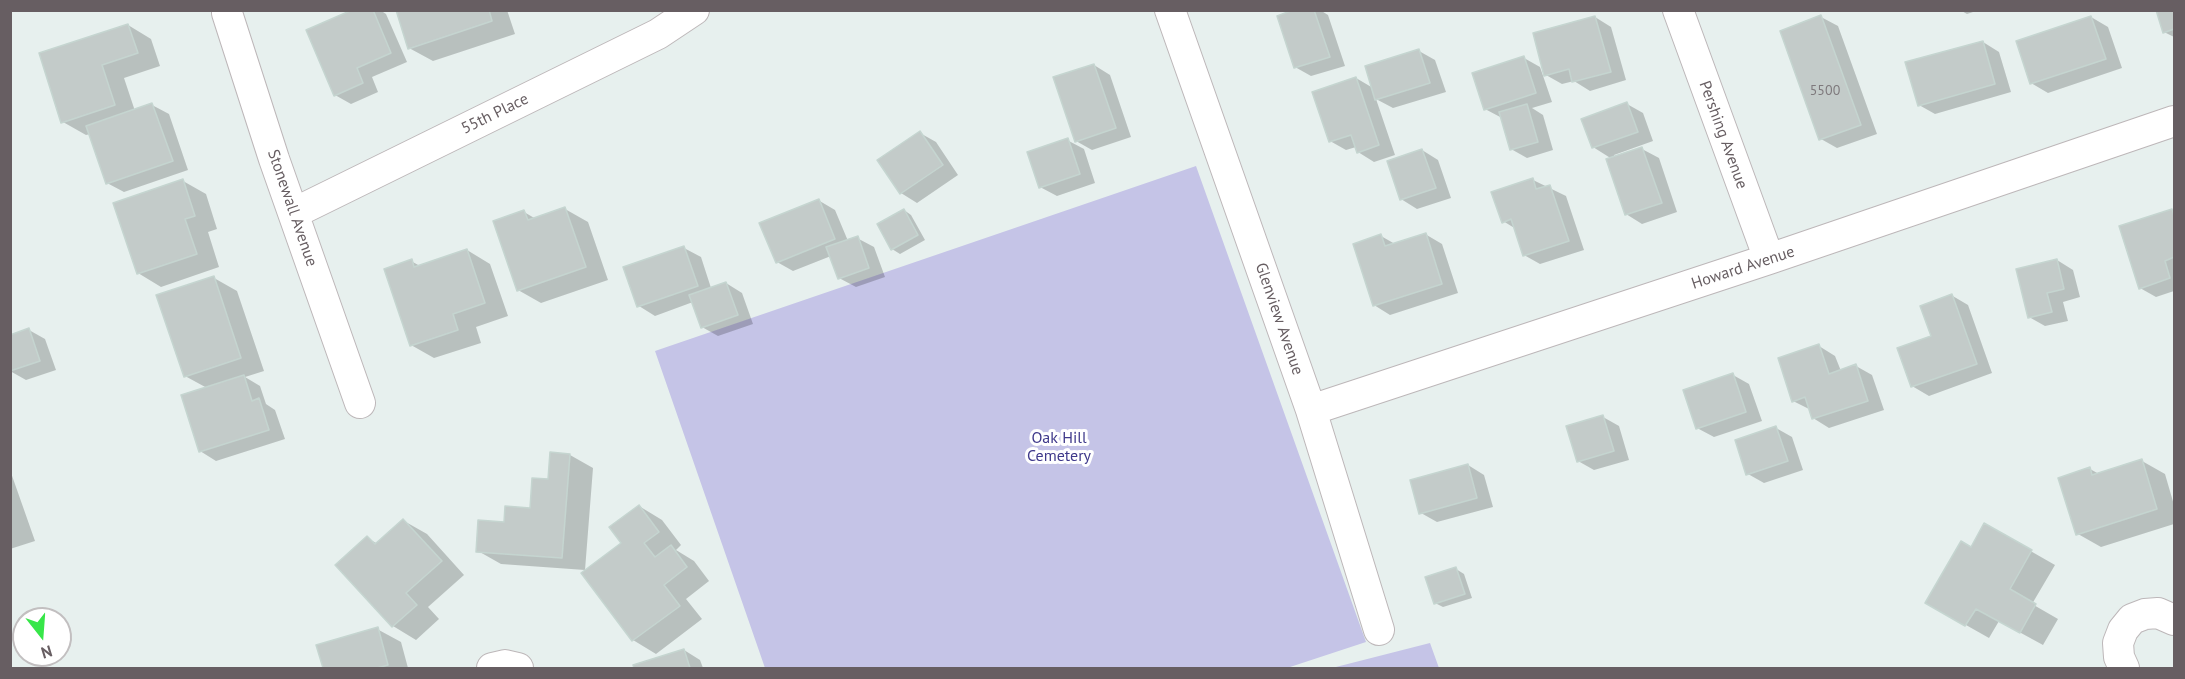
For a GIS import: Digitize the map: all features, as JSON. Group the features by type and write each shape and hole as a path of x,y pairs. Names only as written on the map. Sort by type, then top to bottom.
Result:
{"street":[{"name":"55th Place","path":"294,213 658,34 694,10"},
{"name":"Glenview Avenue","path":"1170,10 1311,410 1379,630"},
{"name":"Pershing Avenue","path":"1678,10 1769,259"},
{"name":"Stonewall Avenue","path":"227,13 360,403"},
{"name":"Howard Avenue","path":"1311,410 1769,259 2175,121"},
{"path":"2124,669 2119,657 2118,643 2122,630 2132,619 2145,614 2158,613 2175,620"},
{"path":"492,669 505,666 518,669"}],"green space":[{"name":"Oak Hill Cemetery","path":"1196,166 1366,642 1287,668 765,668 655,351"},
{"path":"1430,643 1439,668 1332,668"}],"building":[{"path":"352,10 373,10 391,53 357,68 363,83 334,96 306,30"},
{"path":"396,10 489,10 492,21 408,49"},
{"path":"1293,10 1314,10 1330,57 1294,68 1277,16"},
{"path":"2156,10 2174,10 2174,29 2163,33"},
{"path":"1821,15 1861,125 1819,140 1780,31"},
{"path":"1595,16 1611,72 1572,82 1569,69 1544,76 1533,33"},
{"path":"2091,16 2106,59 2030,84 2016,41"},
{"path":"128,24 138,53 102,65 115,105 61,123 39,53"},
{"path":"1983,41 1995,84 1918,106 1905,62"},
{"path":"1419,49 1430,83 1375,100 1365,66"},
{"path":"1524,56 1536,93 1484,110 1472,73"},
{"path":"1094,64 1116,128 1075,142 1053,77"},
{"path":"1356,77 1379,145 1357,153 1351,135 1329,142 1312,92"},
{"path":"1627,102 1638,132 1592,148 1581,119"},
{"path":"152,103 173,161 106,184 86,126"},
{"path":"1527,104 1538,142 1510,150 1499,112"},
{"path":"920,131 943,165 900,194 877,160"},
{"path":"1068,138 1080,174 1039,188 1027,152"},
{"path":"1642,147 1662,203 1625,215 1606,159"},
{"path":"1422,149 1436,188 1400,200 1387,161"},
{"path":"1533,178 1536,189 1550,185 1569,241 1523,256 1511,219 1502,223 1491,192"},
{"path":"183,179 195,216 185,219 197,254 137,274 113,203"},
{"path":"819,199 835,239 776,263 759,223"},
{"path":"565,207 586,267 517,291 493,221 524,210 528,220"},
{"path":"904,209 918,235 891,250 877,224"},
{"path":"2172,209 2174,257 2165,261 2170,278 2139,289 2119,226"},
{"path":"1426,233 1442,284 1373,306 1353,244 1381,234 1385,246"},
{"path":"858,236 869,268 838,279 826,247"},
{"path":"684,246 698,286 637,307 623,267"},
{"path":"467,249 485,303 453,314 458,330 410,346 384,269 412,259 414,267"},
{"path":"2057,259 2064,289 2047,293 2052,312 2028,318 2016,269"},
{"path":"214,276 241,358 184,377 156,295"},
{"path":"726,282 738,315 701,328 689,295"},
{"path":"1952,294 1977,364 1911,387 1897,348 1931,336 1920,306"},
{"path":"29,328 40,361 10,371 10,335"},
{"path":"1819,344 1829,374 1856,364 1868,401 1812,419 1805,397 1792,402 1778,358"},
{"path":"1733,373 1746,412 1696,429 1683,390"},
{"path":"244,375 252,401 259,398 269,430 199,452 181,395"},
{"path":"1603,415 1614,451 1577,462 1566,426"},
{"path":"1776,426 1788,461 1746,475 1735,440"},
{"path":"550,452 570,454 562,558 476,552 478,520 504,522 505,506 530,508 532,478 548,479"},
{"path":"2142,459 2157,509 2076,535 2058,478 2090,467 2092,475"},
{"path":"1468,464 1477,498 1419,514 1410,480"},
{"path":"639,505 659,532 644,543 655,557 671,545 687,567 664,585 680,606 632,641 581,573 621,543 609,527"},
{"path":"403,519 442,561 406,593 417,605 392,627 335,565 367,536 375,544"},
{"path":"1984,523 2032,550 2010,589 2036,604 2020,633 1976,609 1965,626 1925,603 1961,541 1971,547"},
{"path":"1456,567 1465,594 1434,604 1425,577"},
{"path":"378,627 388,665 377,668 323,668 316,645"},
{"path":"684,649 690,668 634,668 633,665"}]}
